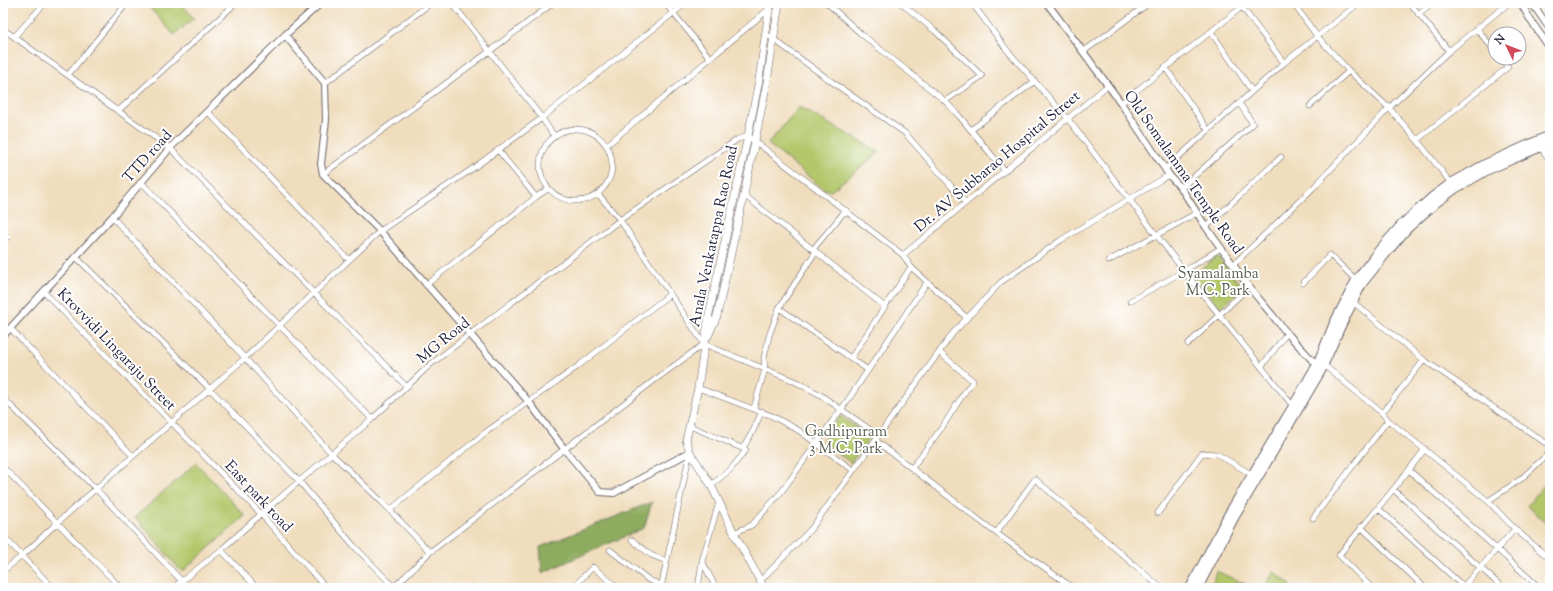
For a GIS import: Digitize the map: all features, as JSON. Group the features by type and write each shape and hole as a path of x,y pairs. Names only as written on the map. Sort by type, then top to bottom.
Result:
{"main road":[{"name":"Anala Venkatappa Rao Road","path":"704,344 717,316 744,195 767,82 779,3"},
{"name":"Anala Venkatappa Rao Road","path":"704,344 709,314 759,80 770,6"},
{"path":"1190,588 1208,551 1251,474 1321,363 1334,323 1356,280 1379,250 1402,224 1432,197 1451,183 1485,164 1550,135"},
{"path":"1198,588 1234,518 1299,410 1321,363 1362,284 1407,229 1436,203 1455,189 1488,170 1550,143"},
{"path":"704,344 698,388 686,440 690,452 711,485 734,534 764,588"}],"street":[{"path":"14,37 45,3"},
{"path":"68,75 127,3"},
{"path":"118,111 236,3"},
{"name":"TTD road","path":"3,336 112,217 170,148 321,3"},
{"path":"325,83 431,3"},
{"path":"452,3 542,118 554,136"},
{"path":"323,174 553,3"},
{"path":"665,3 710,58"},
{"path":"3,571 22,556 96,488 245,358 380,231 542,118 686,3"},
{"path":"827,3 860,33 945,101 1004,171"},
{"path":"901,3 935,31 982,76 945,101"},
{"path":"972,3 1008,50 1068,119 1184,271 1293,406"},
{"path":"1083,52 1149,3"},
{"path":"1121,103 1247,3"},
{"path":"1293,3 1317,36 1349,71 1389,108 1451,183"},
{"path":"1165,168 1284,63 1359,3"},
{"path":"1410,3 1449,51"},
{"path":"1418,14 1432,3"},
{"path":"1234,264 1313,188 1389,108 1449,51 1508,3"},
{"path":"1521,3 1531,21 1550,48"},
{"path":"1532,3 1550,29"},
{"name":"Old Somalamma Temple Road","path":"1048,4 1121,103 1169,174 1181,188 1206,227 1249,286 1287,333 1312,360 1321,363"},
{"path":"607,145 770,6"},
{"path":"1242,7 1284,63"},
{"path":"3,29 170,148 406,386"},
{"path":"1476,29 1487,42"},
{"path":"1211,32 1252,91"},
{"path":"765,33 905,133 966,203"},
{"path":"286,35 325,83 326,120 321,164 323,174 380,231 529,402 565,450 600,492 614,493 690,452"},
{"path":"1417,140 1508,67 1507,66"},
{"path":"1165,67 1208,130"},
{"path":"1310,106 1349,71"},
{"path":"971,130 1035,81"},
{"name":"Dr. AV Subbarao Hospital Street","path":"903,255 1107,86"},
{"path":"1181,188 1253,124 1239,103"},
{"path":"208,112 349,260"},
{"path":"572,128 592,132 607,145 613,162 610,180 598,194 582,201 563,200 548,190 540,173 540,156 545,145 554,136 572,128"},
{"path":"748,136 903,255 911,266 927,282 967,318"},
{"name":"MG Road","path":"173,588 181,580 221,550 298,481 372,419 431,364 469,334 620,220 738,139 748,136"},
{"path":"1540,147 1550,160"},
{"path":"498,150 536,197"},
{"path":"1206,227 1270,169 1281,157"},
{"path":"760,580 811,529 876,437 939,352 967,318 1001,282 1061,240 1169,174"},
{"path":"141,182 372,419"},
{"path":"426,285 536,197 548,190"},
{"path":"598,194 620,220 704,344 807,387 841,409 912,468 996,534 1073,588"},
{"path":"744,195 815,249 884,306"},
{"path":"754,408 765,369 764,358 769,336 779,308 815,249 846,210"},
{"path":"1108,261 1197,213"},
{"path":"112,217 245,358 331,454 390,510 430,552"},
{"path":"3,233 8,237"},
{"path":"1130,300 1184,271 1221,248"},
{"path":"1303,283 1330,255 1356,280"},
{"path":"76,256 210,389 298,481 354,546 394,588 430,552 704,344"},
{"path":"851,358 911,266"},
{"path":"734,534 752,524 782,491 817,444 927,282"},
{"path":"1188,344 1249,286"},
{"name":"Krovvidi Lingaraju Street","path":"44,292 172,423"},
{"path":"390,510 486,432 577,367 670,294"},
{"path":"1353,302 1424,360 1550,446"},
{"path":"779,308 868,370"},
{"path":"10,328 133,456"},
{"path":"1261,367 1287,333"},
{"path":"912,468 943,426 973,381 939,352"},
{"path":"1382,413 1424,360"},
{"path":"1321,363 1382,413 1388,420 1488,500 1515,529 1550,559"},
{"path":"698,388 762,411 798,430 853,470"},
{"path":"3,398 96,488 188,588"},
{"path":"743,448 762,411"},
{"path":"1313,518 1388,420"},
{"name":"East park road","path":"172,423 261,514 326,588"},
{"path":"690,426 746,450 730,470 711,485"},
{"path":"1372,588 1339,555 1361,527 1394,490 1425,449"},
{"path":"610,550 649,580 661,586 690,452"},
{"path":"1488,500 1521,479 1550,452"},
{"path":"1158,513 1202,453 1217,454 1251,474"},
{"path":"3,466 121,588"},
{"path":"1409,470 1540,588"},
{"path":"996,534 1036,479 1161,588"},
{"path":"1394,490 1503,588"},
{"path":"698,588 702,561 719,502"},
{"path":"1378,508 1463,587 1515,529"},
{"path":"1361,527 1425,588"},
{"path":"3,536 53,588"},
{"path":"632,540 651,555 666,561"},
{"path":"221,550 257,588"},
{"path":"702,561 716,588"},
{"path":"569,588 576,584 593,567 618,588"}],"green space":[{"path":"153,3 180,3 194,18 174,35 149,7"},
{"path":"799,107 880,152 831,191 824,189 768,144"},
{"name":"Syamalamba M.C. Park","path":"1217,256 1244,289 1220,308 1193,276"},
{"name":"Gadhipuram 3 M.C. Park","path":"840,416 870,437 851,463 822,442"},
{"path":"196,463 245,516 182,572 135,517"},
{"path":"1550,478 1550,526 1527,506"},
{"path":"652,502 644,528 542,573 540,547"},
{"path":"1216,571 1254,588 1211,588"},
{"path":"1274,572 1291,585 1289,588 1277,588 1267,582"}]}
